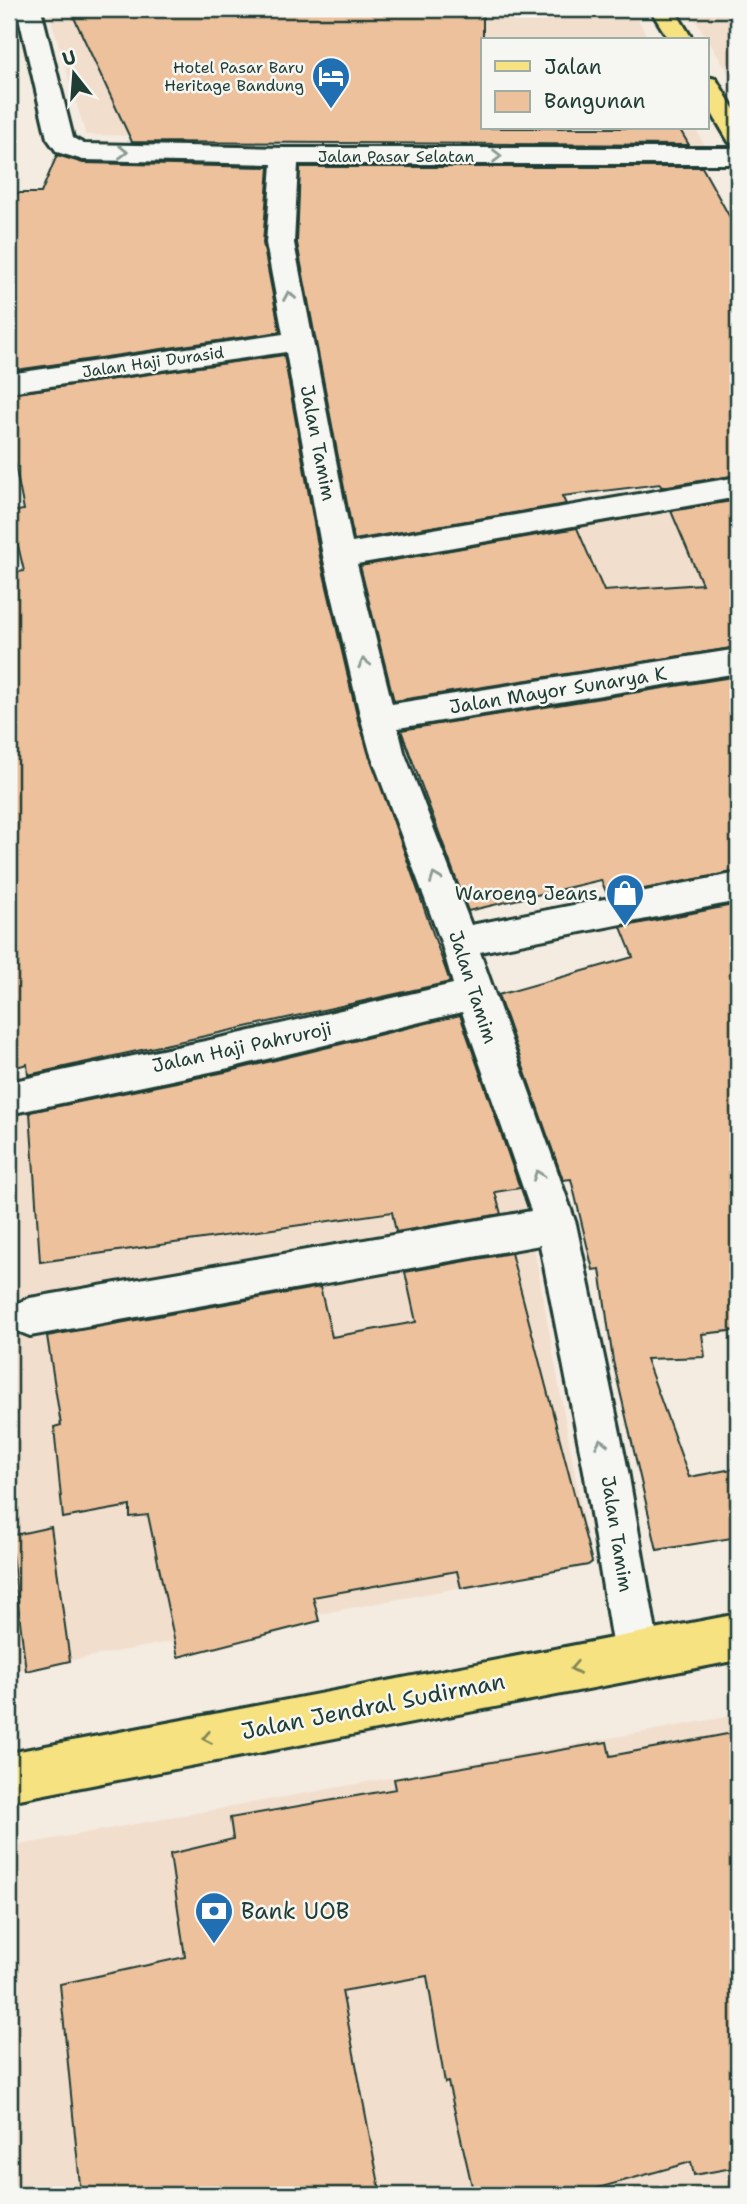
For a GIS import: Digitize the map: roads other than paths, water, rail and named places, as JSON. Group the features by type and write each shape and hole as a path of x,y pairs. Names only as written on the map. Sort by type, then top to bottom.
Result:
{"main road":[{"path":"662,9 680,38"},
{"path":"708,86 738,137"},
{"name":"Jalan Jendral Sudirman","path":"9,1777 738,1637"}],"street":[{"name":"Jalan Pasar Selatan","path":"29,9 60,138 66,147 83,152 285,156 738,156"},
{"name":"Jalan Tamim","path":"285,156 280,243 339,556 387,752 459,942 474,994 556,1224 606,1471 637,1656"},
{"name":"Jalan Haji Durasid","path":"9,383 298,341"},
{"path":"339,556 738,487"},
{"name":"Jalan Mayor Sunarya K","path":"378,719 738,661"},
{"path":"459,942 738,887"},
{"name":"Jalan Haji Pahruroji","path":"9,1098 229,1052 474,994"},
{"path":"30,1317 556,1224"}],"place":[{"name":"Hotel Pasar Baru Heritage Bandung","path":"331,110"},
{"name":"Waroeng Jeans","path":"625,927"},
{"name":"Bank UOB","path":"214,1945"}]}
